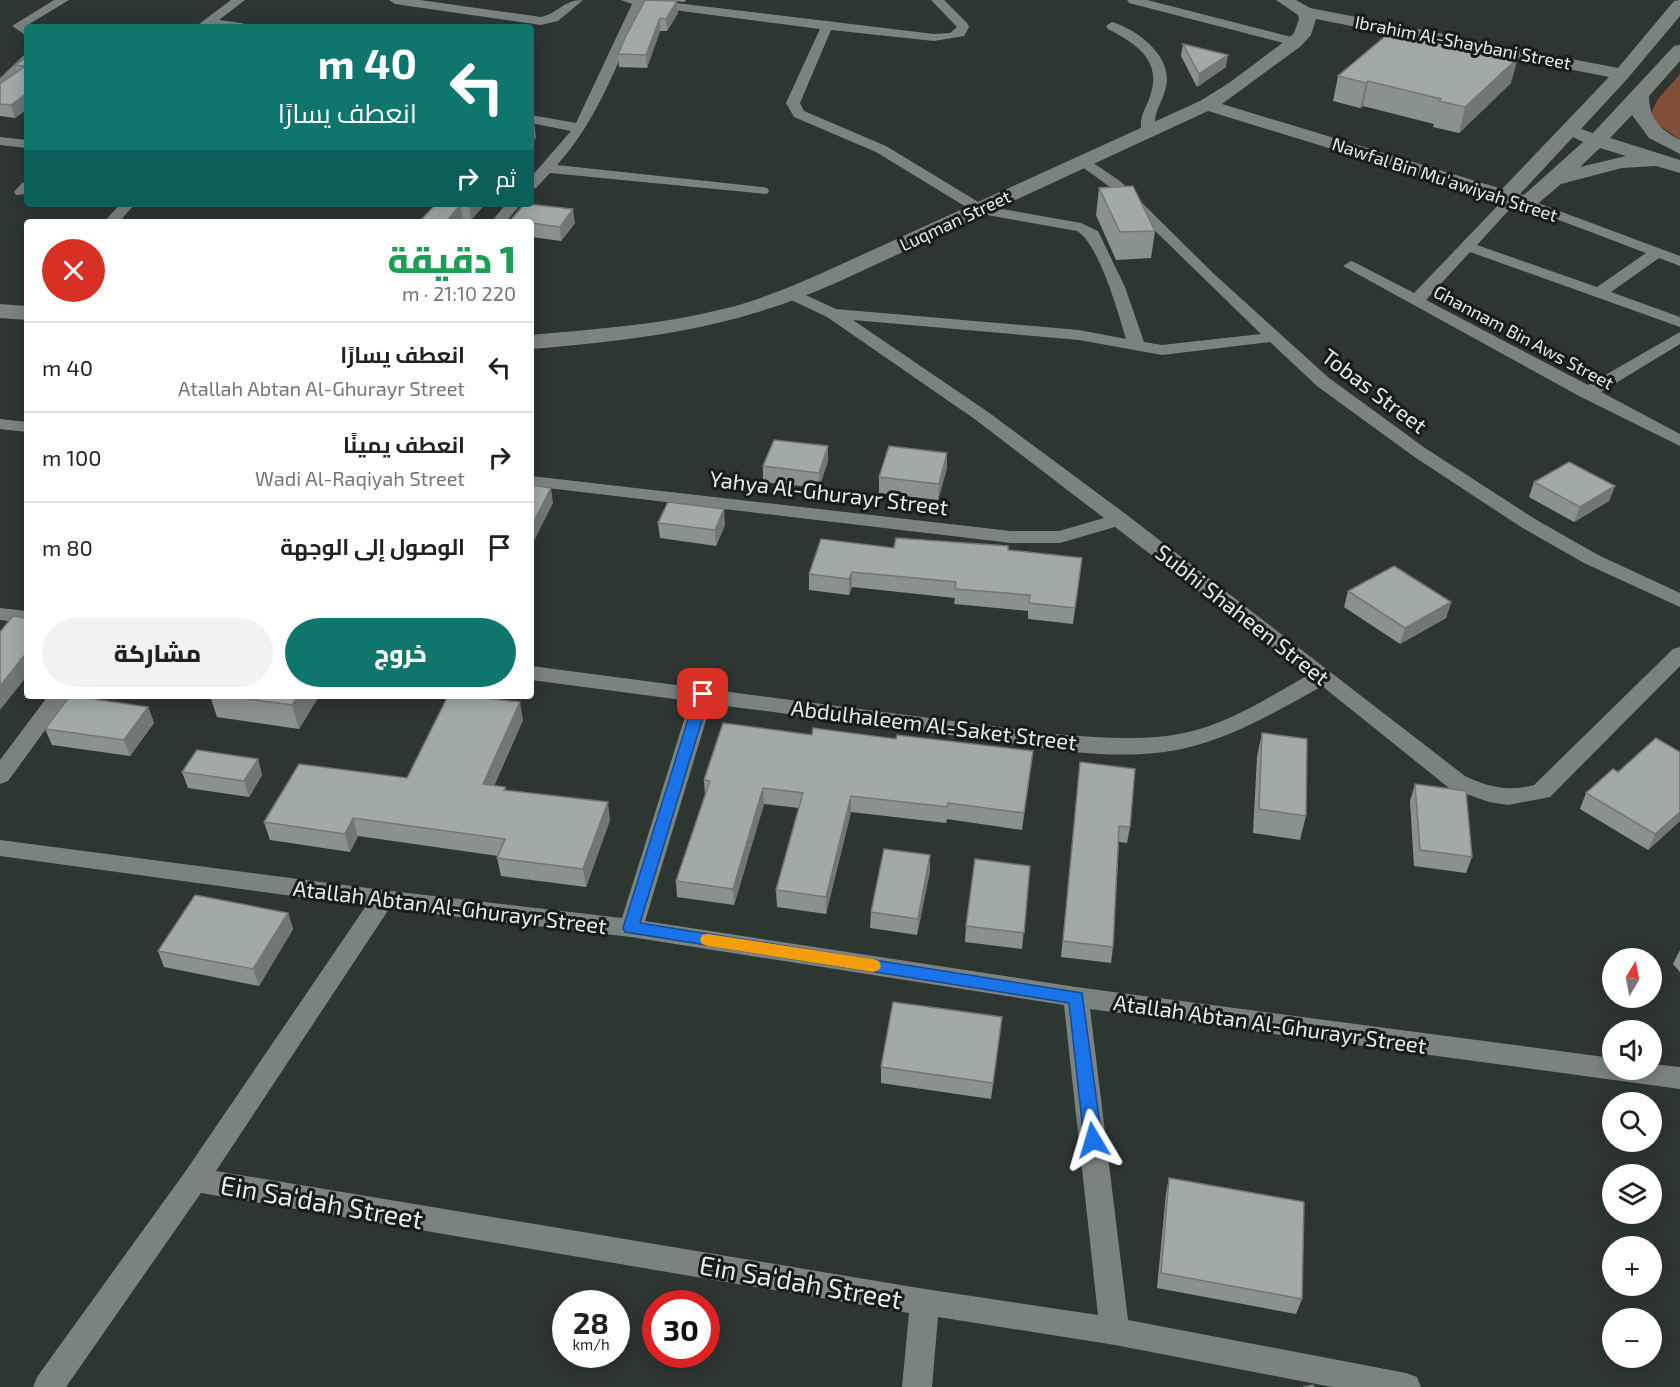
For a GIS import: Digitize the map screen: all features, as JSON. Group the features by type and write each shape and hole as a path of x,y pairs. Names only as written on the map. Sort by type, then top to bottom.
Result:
{"street":[{"path":"24,31 17,28 63,0"},
{"path":"206,24 239,0"},
{"path":"395,0 541,21 554,18 577,0"},
{"path":"534,182 569,144 592,106 633,1 827,26 955,36 963,27 961,23 937,0"},
{"path":"1133,0 1295,42"},
{"path":"1284,0 1305,12"},
{"path":"1416,302 1516,199 1535,165 1622,74 1680,5"},
{"name":"Luqman Street","path":"534,342 648,329 728,315 791,294 981,210 1081,161 1207,105 1236,87 1295,42 1308,24 1305,12"},
{"name":"Ibrahim Al-Shaybani Street","path":"1305,12 1622,74"},
{"path":"827,26 793,103 795,109 806,118 881,149 981,210 1081,227 1093,234 1117,287 1137,346"},
{"path":"1112,26 1146,46 1160,73 1160,87 1147,119 1148,131"},
{"path":"1558,179 1640,96 1680,50"},
{"path":"0,85 24,62"},
{"path":"1640,96 1638,107 1640,117 1678,159"},
{"name":"Nawfal Bin Mu'awiyah Street","path":"1207,105 1516,199 1680,261"},
{"path":"534,120 579,128"},
{"path":"1570,127 1678,159"},
{"path":"0,141 24,144"},
{"path":"1516,199 1558,179 1622,162 1678,159"},
{"name":"Tobas Street","path":"1081,161 1115,184 1273,337 1323,382 1429,458 1528,523 1591,559 1680,601"},
{"path":"1427,172 1470,177 1497,177 1535,165"},
{"path":"546,168 762,191"},
{"path":"114,219 126,207"},
{"path":"501,219 511,207"},
{"path":"1470,247 1680,322"},
{"path":"1599,293 1656,253"},
{"name":"Ghannam Bin Aws Street","path":"1351,266 1680,441"},
{"name":"Subhi Shaheen Street","path":"791,294 833,314 982,416 1120,519 1457,782 1479,792 1503,798 1525,796 1542,791 1680,654"},
{"path":"0,311 24,313"},
{"path":"833,314 1079,335 1162,350 1273,337"},
{"path":"1587,393 1680,337"},
{"path":"0,424 24,427"},
{"name":"Yahya Al-Ghurayr Street","path":"534,481 1011,537 1060,537 1120,519"},
{"path":"0,614 24,617"},
{"name":"Abdulhaleem Al-Saket Street","path":"534,673 1052,741 1118,746 1164,744 1206,735 1263,709 1323,676"},
{"path":"631,928 703,694"},
{"path":"0,776 57,699"},
{"name":"Atallah Abtan Al-Ghurayr Street","path":"0,848 383,899 631,928 1077,997 1602,1068"},
{"path":"48,1387 195,1180 383,899"},
{"path":"1077,997 1115,1331"},
{"path":"1662,1076 1680,1078"},
{"name":"Ein Sa‘dah Street","path":"195,1180 925,1302 1115,1331 1406,1387"},
{"path":"917,1387 925,1302"}],"shaded area":[{"path":"1680,74 1680,140 1655,122 1651,113 1658,99"}],"building":[{"path":"645,0 677,1 666,19 660,18 646,55 618,54 626,36"},
{"path":"1395,28 1425,35 1422,37 1518,58 1465,107 1368,81 1366,83 1338,76"},
{"path":"1183,44 1228,55 1199,74"},
{"path":"24,59 24,66 15,65"},
{"path":"24,67 24,95 11,105 0,104 0,84"},
{"path":"1133,186 1155,231 1120,232 1099,188"},
{"path":"534,205 573,209 560,227 534,223 534,219 512,219 522,207 534,207"},
{"path":"433,207 458,207 448,219 422,219"},
{"path":"774,440 828,446 819,473 763,466"},
{"path":"889,446 947,453 939,484 879,477"},
{"path":"1569,462 1615,486 1580,507 1534,482"},
{"path":"534,485 551,488 534,521"},
{"path":"668,502 724,509 715,530 658,523"},
{"path":"896,538 1008,546 1008,550 1082,558 1075,608 1029,603 1030,595 955,589 956,582 852,572 849,579 809,574 821,539 894,548"},
{"path":"1394,566 1451,602 1405,628 1348,591"},
{"path":"13,616 24,618 24,656 0,686 0,632"},
{"path":"68,699 91,699 148,707 124,740 45,729"},
{"path":"249,699 296,699 292,705"},
{"path":"446,699 492,699 520,702 483,784 505,787 504,790 608,802 583,869 497,858 505,839 353,818 345,834 264,822 299,764 407,778"},
{"path":"723,723 812,735 813,728 896,739 897,735 1033,751 1024,813 948,803 947,807 851,796 826,897 776,890 803,793 763,788 733,889 676,881 710,781 704,780"},
{"path":"1262,733 1307,739 1306,816 1259,809"},
{"path":"1656,738 1680,752 1680,812 1655,834 1586,793 1613,769 1618,772"},
{"path":"197,750 258,759 244,781 182,772"},
{"path":"1080,762 1135,769 1130,827 1119,826 1113,947 1063,941"},
{"path":"1415,784 1466,791 1472,857 1420,850"},
{"path":"884,849 930,855 918,919 871,912"},
{"path":"975,859 1030,866 1024,933 966,926"},
{"path":"195,895 288,913 253,969 158,951"},
{"path":"893,1002 1002,1017 993,1083 881,1067"},
{"path":"1169,1178 1304,1202 1302,1299 1161,1273"}],"slow traffic":[{"path":"708,940 873,966"}],"route":[{"path":"703,694 631,928 1077,997 1093,1140"}]}
